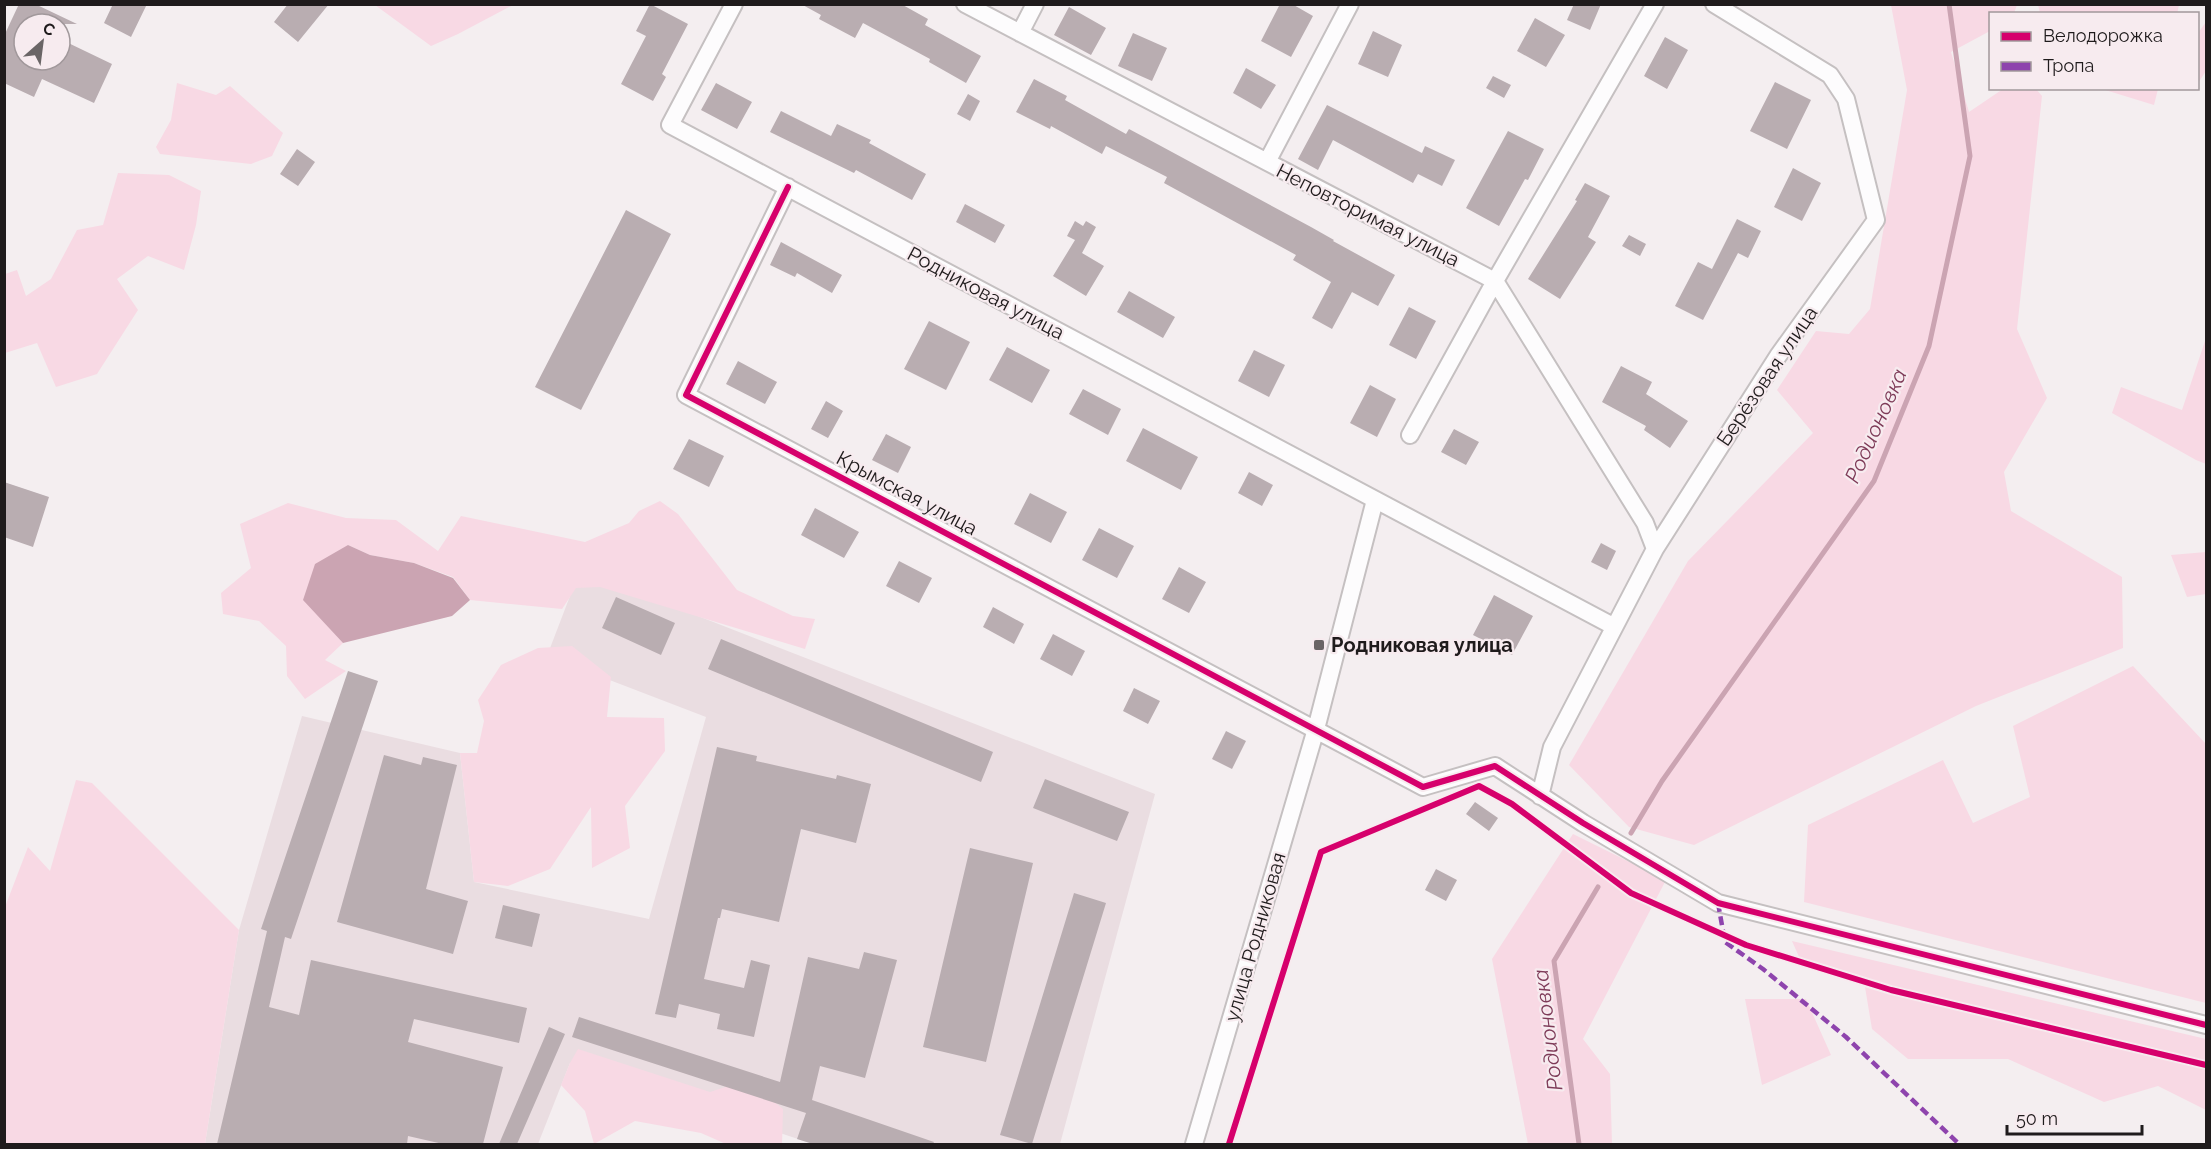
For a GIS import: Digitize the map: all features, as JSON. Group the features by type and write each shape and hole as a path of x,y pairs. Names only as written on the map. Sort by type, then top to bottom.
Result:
{"street":[{"name":"Родниковая улица","path":"734,4 670,125 1613,626"},
{"name":"Неповторимая улица","path":"965,4 1495,281"},
{"path":"1020,33 1035,4"},
{"path":"1267,162 1350,4"},
{"path":"1410,435 1495,281 1655,4"},
{"name":"Берёзовая улица","path":"1540,796 1552,747 1655,549 1779,356 1876,220 1846,99 1830,75 1714,4"},
{"name":"Крымская улица","path":"788,188 686,395 1316,729"},
{"path":"1495,281 1645,522 1655,549"},
{"name":"улица Родниковая","path":"1194,1144 1316,729 1375,500"},
{"path":"1316,729 1423,787 1495,766 1540,796 1718,903 2206,1024"}],"shaded area":[{"path":"2038,4 2179,5 2177,12 2040,12"},
{"path":"375,5 513,5 431,46"},
{"path":"1891,5 2017,5 2014,12 1989,12 1989,32 1951,52 1969,112 2002,90 2037,90 2042,96 2017,329 2047,398 2004,472 2011,511 2122,577 2123,648 1976,706 1694,845 1629,827 1569,765 1688,561 1813,433 1777,390 1816,331 1849,334 1870,309 1907,90"},
{"path":"2206,22 2206,71 2199,82 2199,32"},
{"path":"177,83 216,95 230,86 283,133 272,156 251,164 160,154 156,147 171,120"},
{"path":"2105,90 2158,90 2154,105"},
{"path":"118,173 169,175 201,191 196,225 184,270 148,256 117,279 138,310 97,374 56,387 37,343 5,353 5,274 17,270 26,296 51,279 77,230 103,225"},
{"path":"2206,338 2206,464 2112,413 2121,387 2182,410"},
{"path":"660,501 678,514 737,590 793,616 815,619 805,649 600,587 576,588 562,609 470,600 453,577 414,563 370,555 348,545 305,601 343,643 325,660 346,671 305,699 287,676 286,646 259,621 223,614 221,593 251,568 240,524 288,503 346,518 396,520 438,551 461,516 585,542 629,523 639,511"},
{"path":"348,545 370,555 414,563 453,578 470,600 452,616 343,643 303,600 315,564"},
{"path":"2206,552 2206,594 2187,597 2171,555"},
{"path":"580,570 1155,794 1060,1144 813,1144 570,1063 538,1144 205,1144 239,930 302,716 460,753 474,882 649,919 706,717 547,656"},
{"path":"572,646 611,677 607,717 664,718 665,751 625,806 630,848 592,868 591,807 550,869 508,886 474,882 460,753 477,753 484,721 478,700 501,665 538,648"},
{"path":"2133,666 2206,744 2206,1003 1804,902 1808,825 1943,760 1973,823 2030,797 2013,726"},
{"path":"76,780 92,783 239,930 205,1144 5,1144 5,907 28,847 50,871"},
{"path":"1573,834 1666,880 1583,1039 1610,1074 1612,1144 1528,1144 1492,959"},
{"path":"1792,941 2206,1039 2206,1110 2158,1086 2104,1102 2008,1059 1908,1059 1872,1029 1865,987 1800,959"},
{"path":"1745,999 1806,999 1831,1055 1762,1085"},
{"path":"578,1049 710,1092 747,1080 783,1109 782,1144 726,1144 701,1133 635,1121 594,1144 585,1111 561,1085"}],"building":[{"path":"19,4 35,4 52,12 15,12"},
{"path":"113,4 147,4 131,37 104,23"},
{"path":"288,4 329,4 298,42 274,22"},
{"path":"650,4 688,24 662,74 666,77 653,101 621,84 646,36 636,31"},
{"path":"801,4 901,4 928,19 925,25 981,56 966,83 929,62 930,59 863,23 855,38 819,19 821,15"},
{"path":"1280,4 1292,4 1313,16 1291,57 1261,41"},
{"path":"1574,4 1601,4 1590,30 1567,20"},
{"path":"1069,7 1106,28 1091,55 1054,35"},
{"path":"1535,18 1565,35 1546,67 1517,51"},
{"path":"12,19 12,72 72,72 72,45 112,64 94,103 42,79 34,97 4,83 4,36"},
{"path":"1373,31 1402,45 1388,77 1358,64"},
{"path":"1133,33 1167,48 1152,81 1118,66"},
{"path":"1665,37 1688,50 1667,89 1644,76"},
{"path":"1246,68 1276,85 1261,109 1233,93"},
{"path":"1493,76 1511,85 1504,98 1486,88"},
{"path":"1034,79 1067,96 1065,100 1126,134 1129,129 1395,275 1378,306 1352,292 1332,329 1312,318 1331,282 1293,260 1296,255 1164,183 1167,177 1106,146 1102,154 1051,126 1050,129 1016,112"},
{"path":"1775,82 1811,100 1787,149 1750,131"},
{"path":"716,83 752,102 737,129 701,110"},
{"path":"968,94 980,101 970,121 957,114"},
{"path":"1327,105 1422,153 1425,146 1455,160 1442,186 1418,174 1413,183 1333,140 1318,170 1298,159"},
{"path":"781,111 831,136 837,124 871,140 869,143 926,174 912,200 856,170 854,173 770,132"},
{"path":"1508,131 1544,149 1528,180 1525,179 1499,226 1466,208"},
{"path":"297,149 315,162 298,186 280,174"},
{"path":"1793,168 1821,183 1802,221 1774,207"},
{"path":"1585,183 1610,196 1588,237 1596,242 1560,299 1528,279 1577,201 1575,200"},
{"path":"965,204 1005,225 995,243 956,222"},
{"path":"626,210 671,234 581,410 535,387"},
{"path":"1737,219 1761,231 1748,258 1738,253 1703,320 1675,306 1698,262 1712,269"},
{"path":"1075,221 1083,226 1086,221 1096,227 1082,253 1104,266 1086,296 1053,276 1075,240 1067,236"},
{"path":"1629,235 1646,244 1640,256 1622,246"},
{"path":"781,242 842,275 832,293 797,273 795,277 770,265"},
{"path":"1129,291 1175,317 1163,338 1117,312"},
{"path":"1409,307 1436,321 1416,359 1389,345"},
{"path":"929,321 970,342 946,390 904,369"},
{"path":"1007,347 1050,370 1032,403 989,380"},
{"path":"1254,350 1285,365 1269,397 1238,381"},
{"path":"738,361 777,382 765,404 726,384"},
{"path":"1621,366 1652,382 1646,394 1688,421 1670,448 1644,430 1646,426 1602,402"},
{"path":"1370,385 1396,399 1377,437 1350,423"},
{"path":"1083,389 1121,409 1108,435 1069,414"},
{"path":"826,401 843,411 828,438 811,429"},
{"path":"1143,428 1198,457 1181,490 1126,461"},
{"path":"1454,429 1479,442 1466,465 1441,452"},
{"path":"886,434 911,447 898,473 872,460"},
{"path":"689,439 724,456 709,487 673,469"},
{"path":"1249,472 1273,485 1262,506 1238,493"},
{"path":"4,482 49,497 33,547 4,537"},
{"path":"1030,493 1067,512 1051,543 1014,524"},
{"path":"815,508 859,532 844,558 801,535"},
{"path":"1099,528 1134,546 1117,578 1082,560"},
{"path":"1601,543 1616,551 1607,570 1591,562"},
{"path":"899,561 932,578 919,603 886,586"},
{"path":"1179,567 1206,582 1189,613 1162,599"},
{"path":"1494,595 1533,616 1512,655 1473,635"},
{"path":"616,597 675,623 661,655 602,628"},
{"path":"993,607 1024,624 1014,644 983,627"},
{"path":"1053,634 1085,651 1072,676 1040,659"},
{"path":"721,639 993,752 981,782 708,669"},
{"path":"348,671 378,681 291,939 285,937 269,1007 299,1015 311,960 527,1008 519,1043 414,1019 408,1042 503,1067 483,1144 443,1144 408,1136 407,1144 217,1144 267,931 261,929"},
{"path":"1134,688 1160,701 1148,724 1123,711"},
{"path":"1226,731 1246,741 1232,769 1212,759"},
{"path":"717,747 757,756 756,761 836,779 837,775 871,784 856,843 801,829 779,922 722,909 704,979 744,988 751,960 770,965 754,1037 717,1029 720,1014 679,1004 676,1018 655,1014"},
{"path":"384,755 421,765 423,757 457,765 426,889 468,901 453,954 337,922"},
{"path":"1045,779 1129,812 1117,841 1033,808"},
{"path":"1475,802 1498,818 1489,831 1466,814"},
{"path":"970,848 1033,863 986,1062 923,1047"},
{"path":"1436,869 1457,880 1446,901 1425,890"},
{"path":"1074,893 1106,903 1032,1144 1000,1135"},
{"path":"503,905 540,914 532,947 495,938"},
{"path":"864,952 897,960 865,1078 820,1066 812,1100 934,1142 933,1144 813,1144 797,1139 806,1113 572,1037 579,1017 780,1082 808,957 859,969"},
{"path":"549,1027 565,1034 517,1144 499,1144"}],"waterway":[{"name":"Родионовка","path":"1631,833 1662,781 1874,481 1929,346 1970,156 1949,4"},
{"name":"Родионовка","path":"1579,1144 1554,961 1598,887"}],"marked path":[{"path":"1718,903 1725,942 1763,969 1846,1037 1959,1144"}],"cycle path":[{"path":"788,187 686,395 1423,787 1495,766 1583,823 1718,903 2206,1025"},
{"path":"1229,1144 1321,852 1479,786 1512,804 1631,893 1746,945 1891,990 2206,1065"}],"place":[{"name":"Родниковая улица","path":"1319,645"}]}
